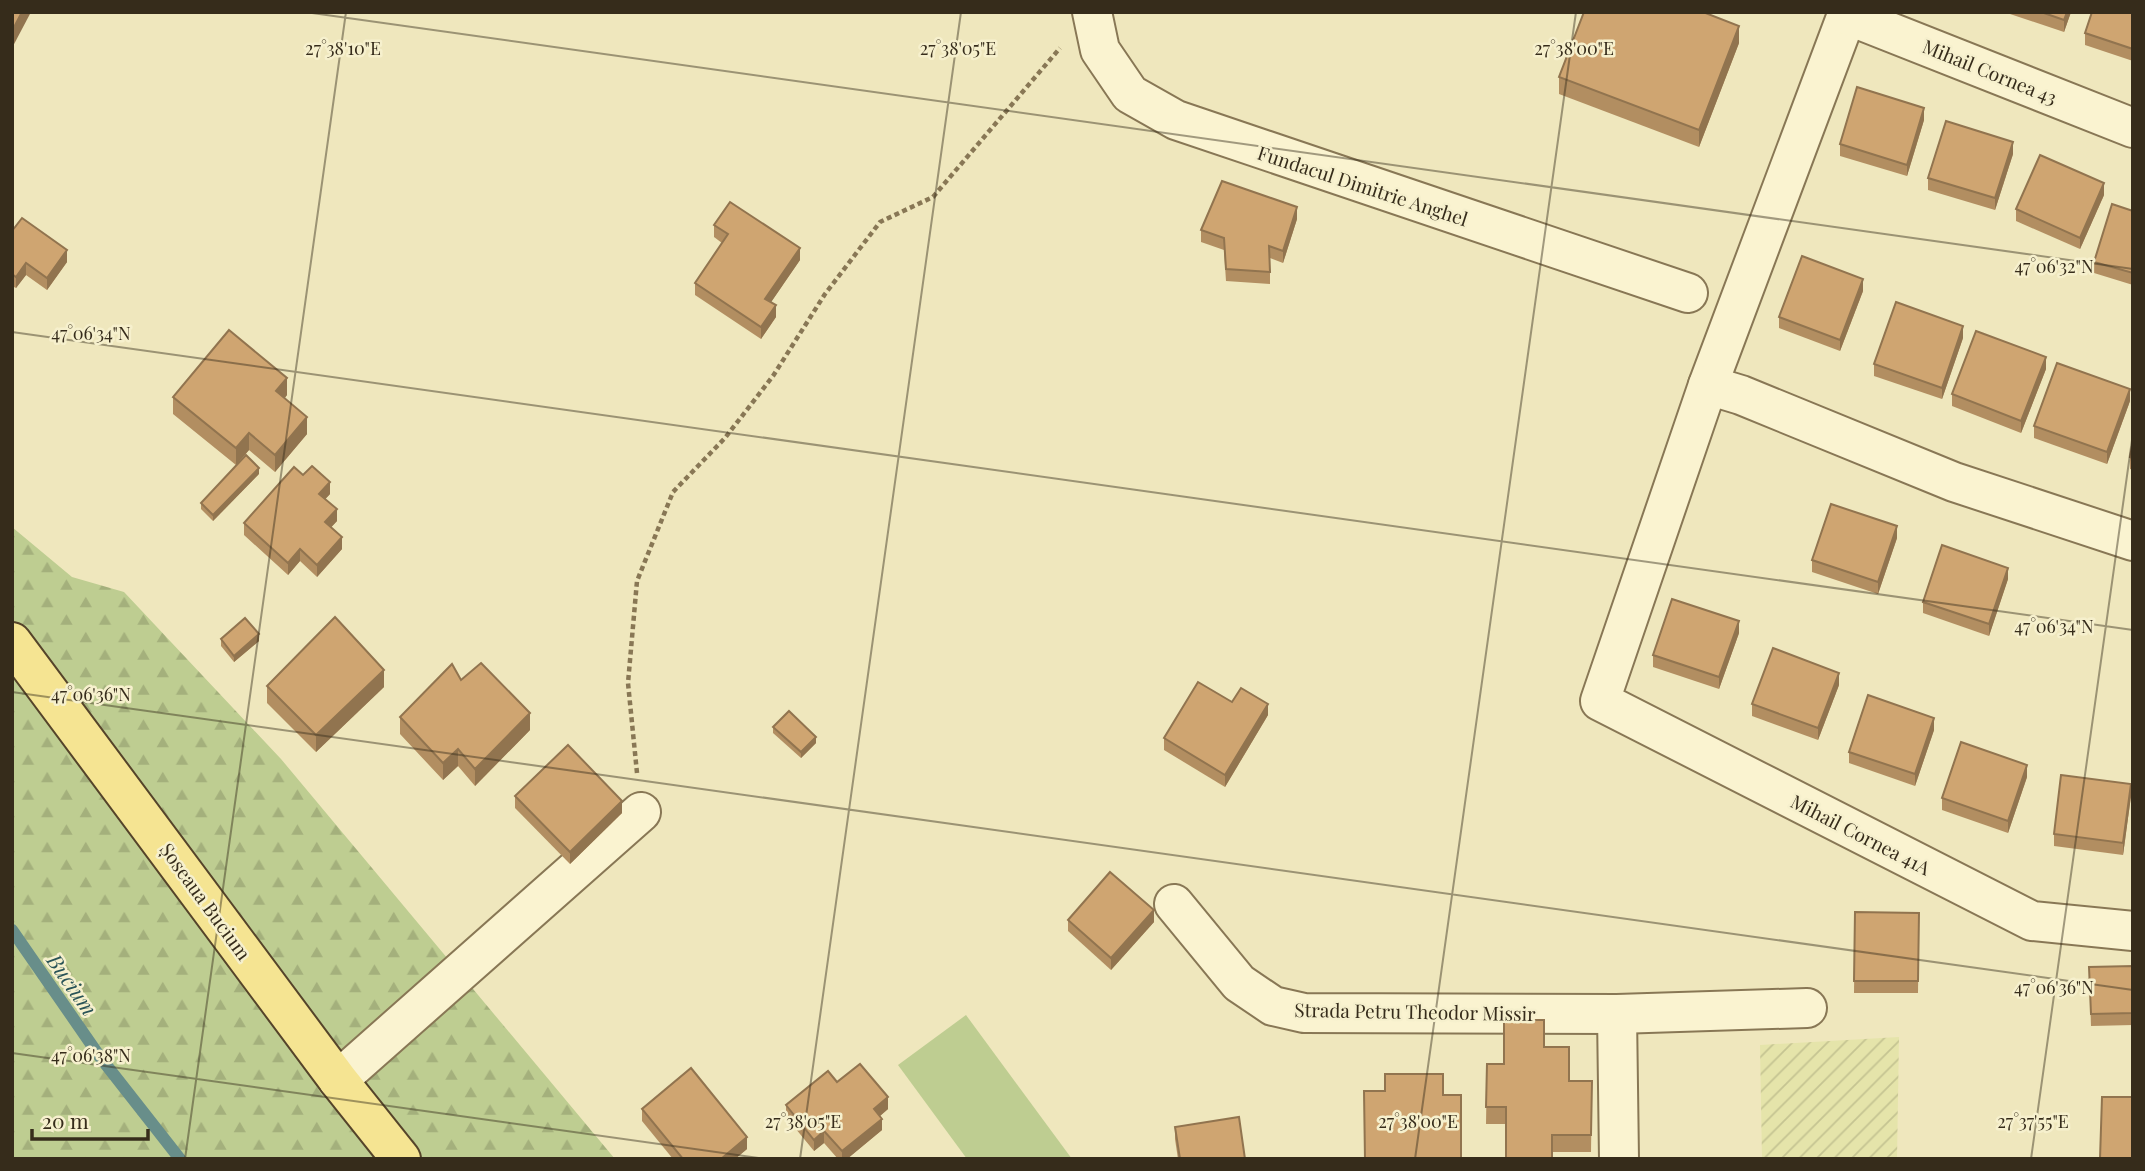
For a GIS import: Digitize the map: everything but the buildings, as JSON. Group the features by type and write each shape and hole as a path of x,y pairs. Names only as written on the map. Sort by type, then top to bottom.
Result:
{"main road":[{"name":"Șoseaua Bucium","path":"12,642 338,1080 401,1159"}],"street":[{"name":"Mihail Cornea 43","path":"1848,14 2133,128"},
{"path":"1848,14 1708,385 1741,394 1954,482 2133,541"},
{"name":"Fundacul Dimitrie Anghel","path":"1092,16 1100,50 1130,94 1175,120 1218,137 1688,293"},
{"name":"Mihail Cornea 41A","path":"1708,385 1600,701 2032,921 2133,931"},
{"path":"338,1080 641,812"},
{"name":"Strada Petru Theodor Missir","path":"1174,904 1239,983 1273,1006 1304,1013 1617,1014 1807,1008"},
{"path":"1617,1014 1619,1159"}],"path":[{"path":"641,812 628,683 637,581 673,492 725,438 773,376 825,294 880,222 933,197 1054,53 1092,16"}],"shaded area":[{"path":"1899,1037 1897,1159 1762,1159 1760,1045"}],"green space":[{"path":"12,527 72,577 124,592 281,759 615,1159 12,1159"},
{"path":"966,1015 1072,1159 967,1159 898,1065"}],"waterway":[{"name":"Bucium","path":"12,930 100,1057 180,1159"}]}
